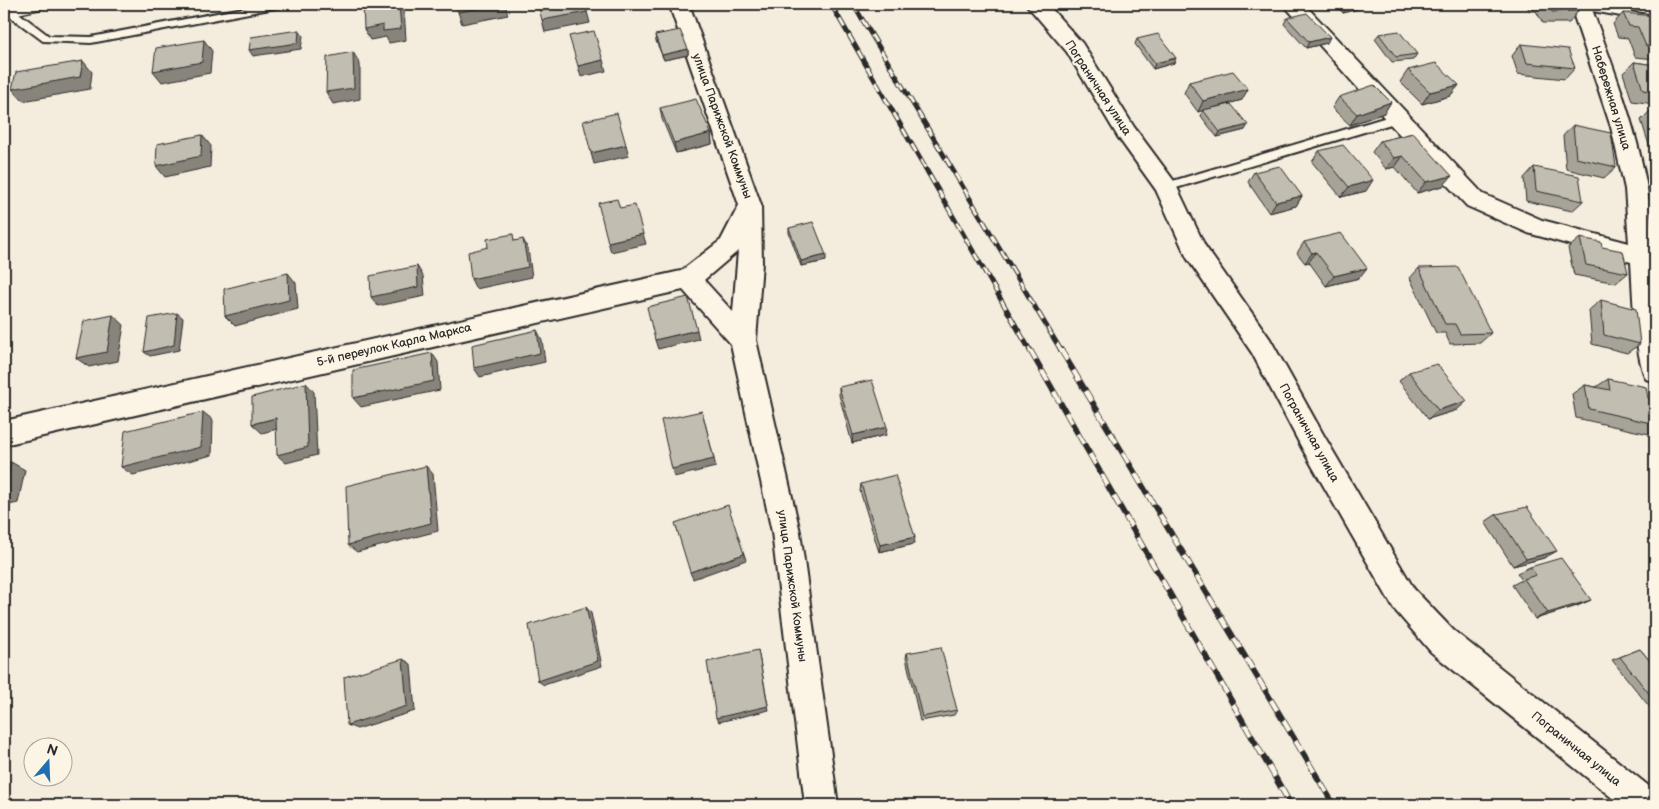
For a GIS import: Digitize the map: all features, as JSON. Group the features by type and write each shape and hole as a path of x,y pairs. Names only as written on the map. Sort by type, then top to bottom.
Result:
{"street":[{"path":"5,10 34,4"},
{"name":"улица Парижской Коммуны","path":"679,4 750,205 750,263 744,340 786,532 822,805"},
{"name":"Пограничная улица","path":"1036,4 1075,48 1126,132 1166,187 1195,251 1261,346 1313,442 1404,599 1442,641 1647,805"},
{"path":"1293,4 1396,118 1475,200 1536,227 1642,256"},
{"name":"Набережная улица","path":"1581,5 1622,127 1636,190 1655,372"},
{"name":"5-й переулок Карла Маркса","path":"4,433 688,279 729,246 750,205"},
{"path":"688,279 744,340"}],"lane":[{"path":"5,10 48,39 91,40 280,4"},
{"path":"1581,5 1655,19"},
{"path":"1166,187 1396,118"}],"building":[{"path":"363,4 399,4 401,29 383,31 383,25 364,29"},
{"path":"456,4 502,4 458,12"},
{"path":"538,4 585,4 587,12 542,20"},
{"path":"1547,4 1573,4 1578,11 1552,12"},
{"path":"1307,13 1330,37 1309,42 1287,18"},
{"path":"1623,13 1654,16 1655,47 1646,46 1638,27 1629,26"},
{"path":"299,30 298,43 249,50 251,37"},
{"path":"680,30 688,49 662,55 655,35"},
{"path":"594,31 603,60 578,66 569,36"},
{"path":"1399,31 1417,54 1396,57 1379,34"},
{"path":"1158,34 1176,58 1155,63 1137,39"},
{"path":"204,40 202,62 153,71 156,48"},
{"path":"1521,44 1568,49 1575,68 1527,63"},
{"path":"353,52 354,88 326,92 327,57"},
{"path":"83,61 80,77 12,89 16,72"},
{"path":"1634,62 1655,65 1655,92 1643,90"},
{"path":"1436,63 1459,85 1430,92 1408,70"},
{"path":"1233,71 1248,89 1203,101 1189,82"},
{"path":"1374,85 1391,102 1357,114 1339,97"},
{"path":"696,99 711,133 674,143 660,108"},
{"path":"1231,104 1248,125 1220,132 1203,110"},
{"path":"617,113 626,145 591,153 583,121"},
{"path":"1573,125 1611,133 1616,167 1576,158"},
{"path":"1413,133 1452,176 1426,182 1403,156 1394,158 1380,141"},
{"path":"202,135 201,156 156,166 157,144"},
{"path":"1343,145 1373,180 1349,187 1319,151"},
{"path":"1280,166 1302,196 1276,202 1254,172"},
{"path":"1534,167 1579,176 1583,201 1536,191"},
{"path":"617,199 620,208 635,205 643,234 608,242 598,203"},
{"path":"813,222 826,255 801,261 789,228"},
{"path":"1341,233 1367,268 1334,276 1316,252 1312,253 1304,242"},
{"path":"513,234 514,241 523,239 528,267 471,279 468,252 488,247 487,239"},
{"path":"1580,238 1601,242 1602,247 1623,251 1628,273 1586,265"},
{"path":"417,266 418,287 371,297 370,276"},
{"path":"1458,267 1491,333 1460,334 1455,324 1445,324 1419,268"},
{"path":"288,273 289,300 225,316 224,289"},
{"path":"688,297 697,330 655,340 647,307"},
{"path":"1601,300 1636,309 1640,344 1604,335"},
{"path":"177,313 174,345 144,352 149,318"},
{"path":"113,315 107,352 76,358 84,321"},
{"path":"537,330 540,353 474,368 472,345"},
{"path":"432,353 434,381 353,398 353,370"},
{"path":"1437,364 1467,401 1438,410 1409,372"},
{"path":"1608,379 1646,387 1648,398 1655,400 1655,424 1589,409 1585,385 1610,390"},
{"path":"872,380 887,427 853,435 839,387"},
{"path":"306,383 308,447 277,455 276,418 252,424 252,397"},
{"path":"702,411 714,459 672,469 661,420"},
{"path":"203,412 201,447 121,467 125,431"},
{"path":"11,462 4,495 4,464"},
{"path":"426,466 431,523 348,545 346,486"},
{"path":"895,475 915,537 880,545 861,484"},
{"path":"728,505 744,554 690,572 675,523"},
{"path":"1527,507 1557,551 1526,559 1497,514"},
{"path":"1561,558 1591,600 1548,613 1524,579 1536,575 1530,567"},
{"path":"586,607 598,661 538,681 529,625"},
{"path":"941,647 957,710 922,717 907,653"},
{"path":"1640,649 1655,667 1655,701 1620,657"},
{"path":"758,650 768,706 716,718 707,662"},
{"path":"403,659 407,706 347,725 344,677"}],"railway":[{"path":"831,4 1031,352"},
{"path":"853,4 1062,352"},
{"path":"1030,350 1291,805"},
{"path":"1061,350 1334,805"}]}
